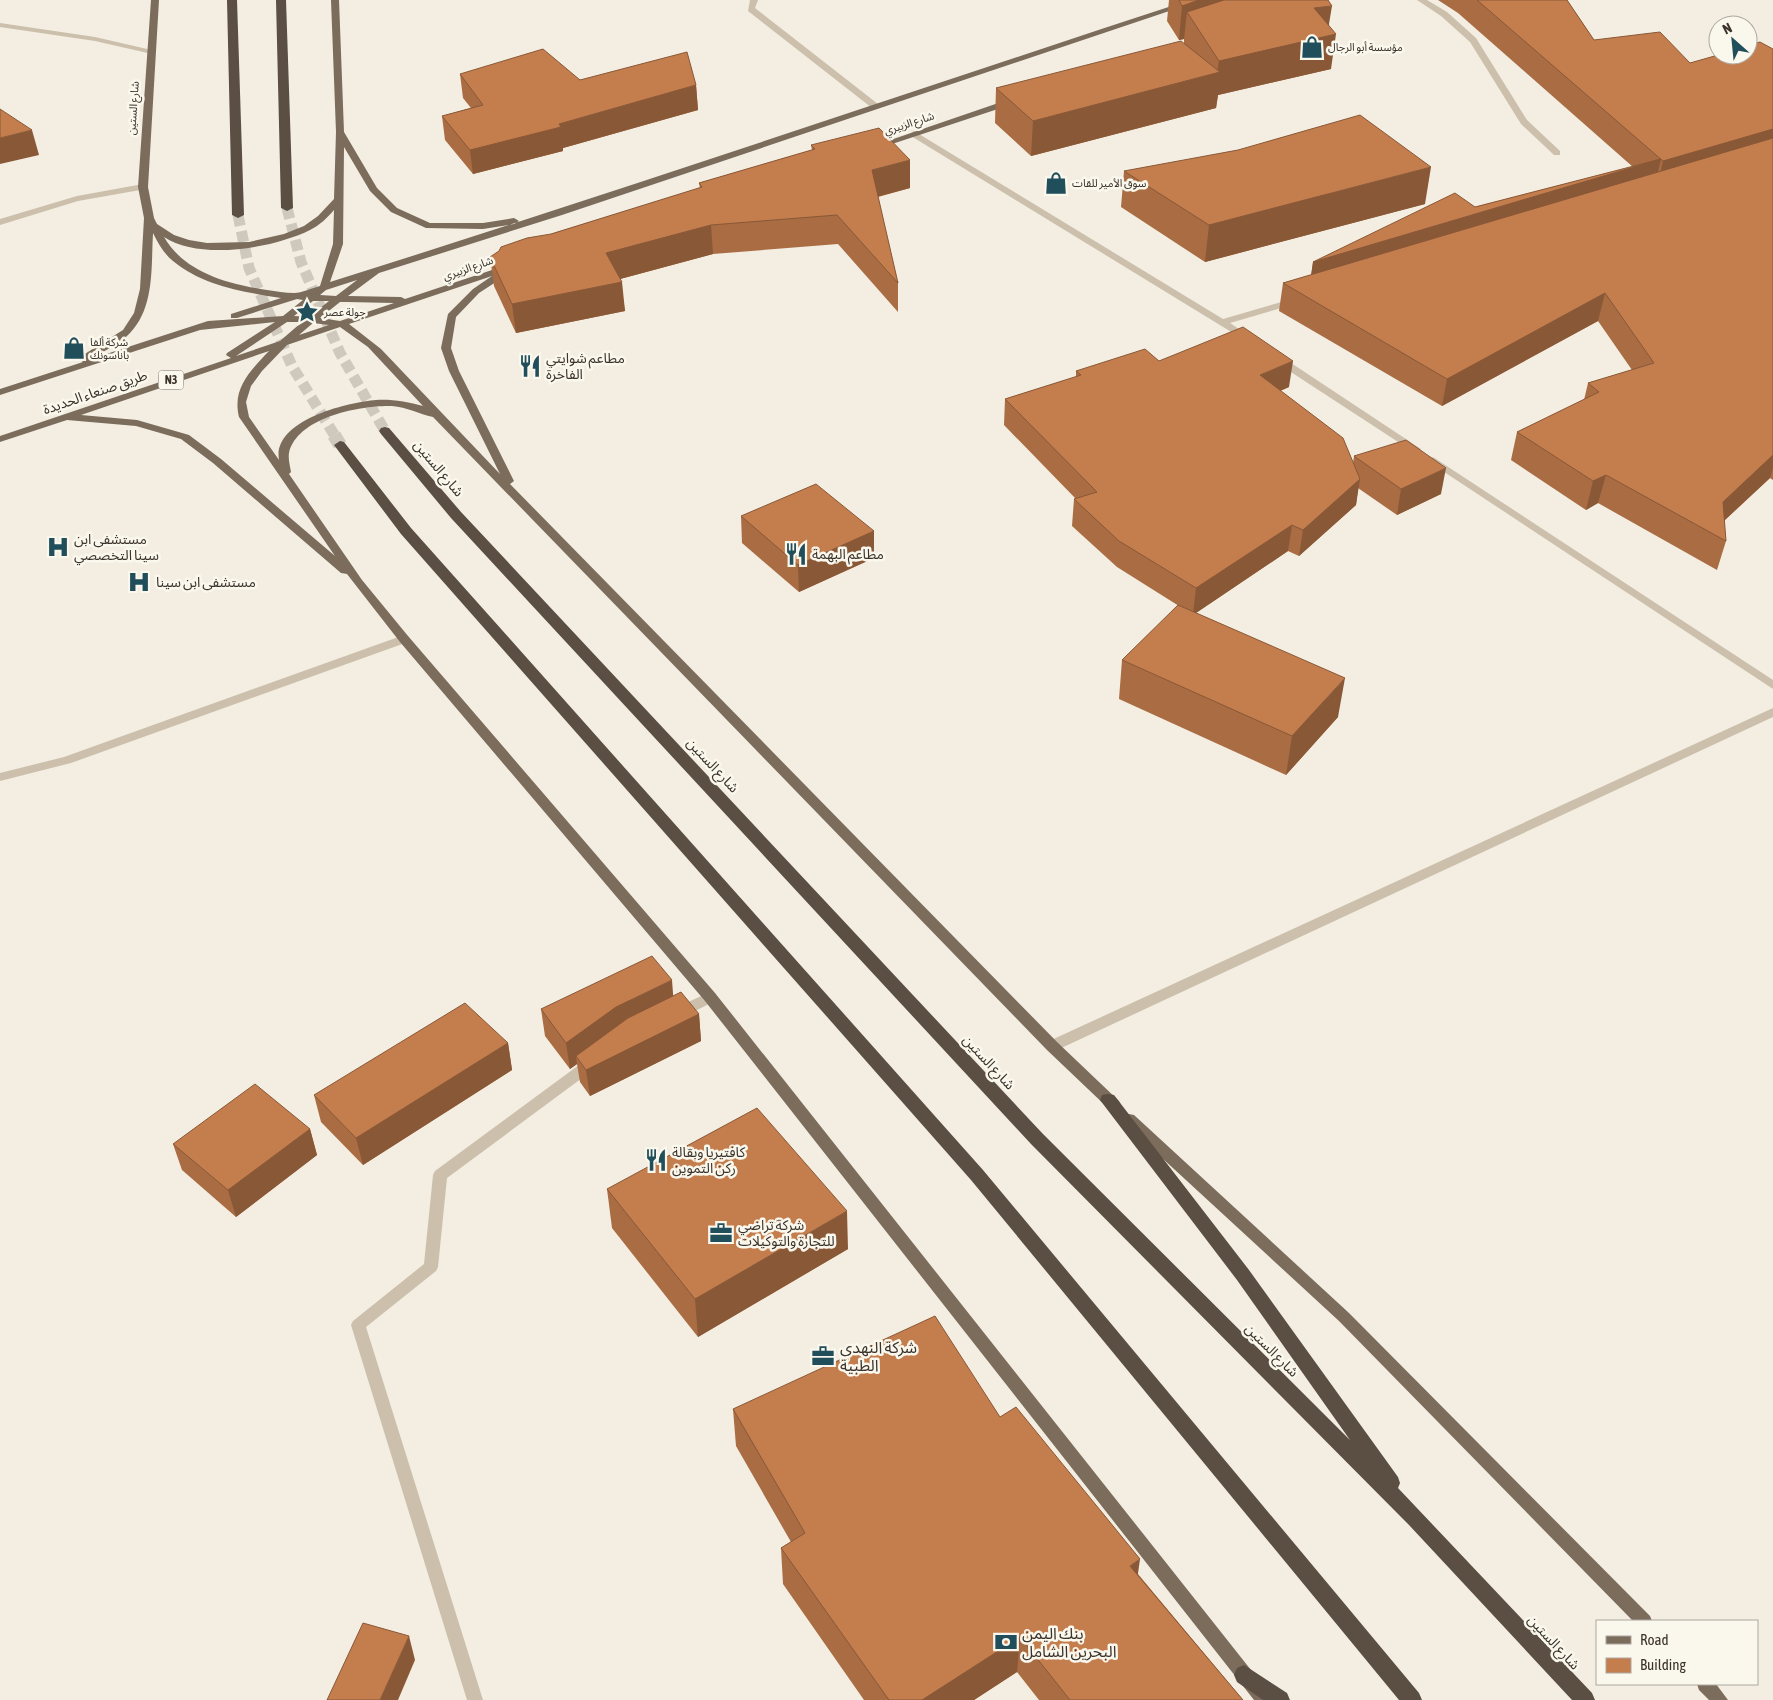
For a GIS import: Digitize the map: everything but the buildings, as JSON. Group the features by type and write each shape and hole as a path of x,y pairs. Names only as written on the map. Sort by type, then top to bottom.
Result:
{"highway":[{"path":"232,0 238,215"},
{"path":"281,0 287,208"},
{"name":"شارع الستين","path":"385,431 456,516 1036,1139 1416,1519 1585,1700"},
{"path":"340,445 406,531 977,1175 1412,1700"},
{"path":"1108,1100 1243,1275 1416,1519"},
{"path":"1244,1675 1280,1700"}],"main road":[{"name":"شارع الستين","path":"149,218 143,187 155,0"},
{"path":"214,366 286,318 324,287 338,244 337,201 340,132 335,0"},
{"name":"شارع الزبيري","path":"324,287 559,213 875,106 1198,0"},
{"name":"شارع الزبيري","path":"867,150 1016,100"},
{"path":"340,132 373,189 394,210 428,226 483,226 559,213"},
{"path":"149,218 161,231 183,241 211,246 243,246 274,240 303,230 324,216 337,201"},
{"path":"149,218 175,259 208,280 310,298 412,300"},
{"path":"65,370 126,332 139,313 145,289 149,218"},
{"name":"شارع الزبيري","path":"342,324 513,266 476,291 451,316 446,348 454,371 514,492"},
{"path":"376,270 280,344 249,381 241,401 244,417 358,582 404,639 710,997 1264,1700"},
{"name":"طريق صنعاء الحديدة","path":"0,392 324,287"},
{"path":"199,327 246,320 286,318 311,320 342,324 376,348 394,371 1052,1046 1344,1317 1643,1620"},
{"name":"طريق صنعاء الحديدة","path":"0,439 342,324"},
{"path":"289,480 282,464 285,447 297,431 316,418 341,408 366,403 392,402 415,406 434,414 447,424"},
{"path":"63,417 137,423 185,437 217,461 358,582"},
{"path":"1705,1685 1720,1700"}],"street":[{"path":"754,0 752,8 875,106"},
{"path":"1421,0 1444,14 1473,40 1524,122 1557,153"},
{"path":"0,25 95,39 152,51"},
{"path":"914,134 1256,344"},
{"path":"0,222 77,199 143,187"},
{"path":"1223,322 1308,297"},
{"path":"1273,355 1773,684"},
{"path":"0,777 67,760 404,639"},
{"path":"1052,1046 1773,712"},
{"path":"667,1018 710,997"},
{"path":"475,1700 358,1325 431,1267 440,1175 601,1057"}],"tunnel":[{"path":"287,208 301,262 340,353 385,431"},
{"path":"238,215 249,268 292,366 335,436"},
{"path":"334,435 340,445"}],"place":[{"name":"مؤسسة أبو الرجال","path":"1312,47"},
{"name":"سوق الأمير للقات","path":"1056,183"},
{"name":"جولة عصر","path":"307,312"},
{"name":"شركة ألفا باناسونك","path":"74,348"},
{"name":"مطاعم شوايتي الفاخرة","path":"530,366"},
{"name":"مستشفى ابن سينا التخصصي","path":"58,547"},
{"name":"مطاعم البهمة","path":"796,554"},
{"name":"مستشفى ابن سينا","path":"139,582"},
{"name":"كافتيريا وبقالة ركن التموين","path":"656,1160"},
{"name":"شركة تراضي للتجارة والتوكيلات","path":"721,1233"},
{"name":"شركة النهدي الطبية","path":"823,1356"},
{"name":"بنك اليمن البحرين الشامل","path":"1006,1642"}]}
